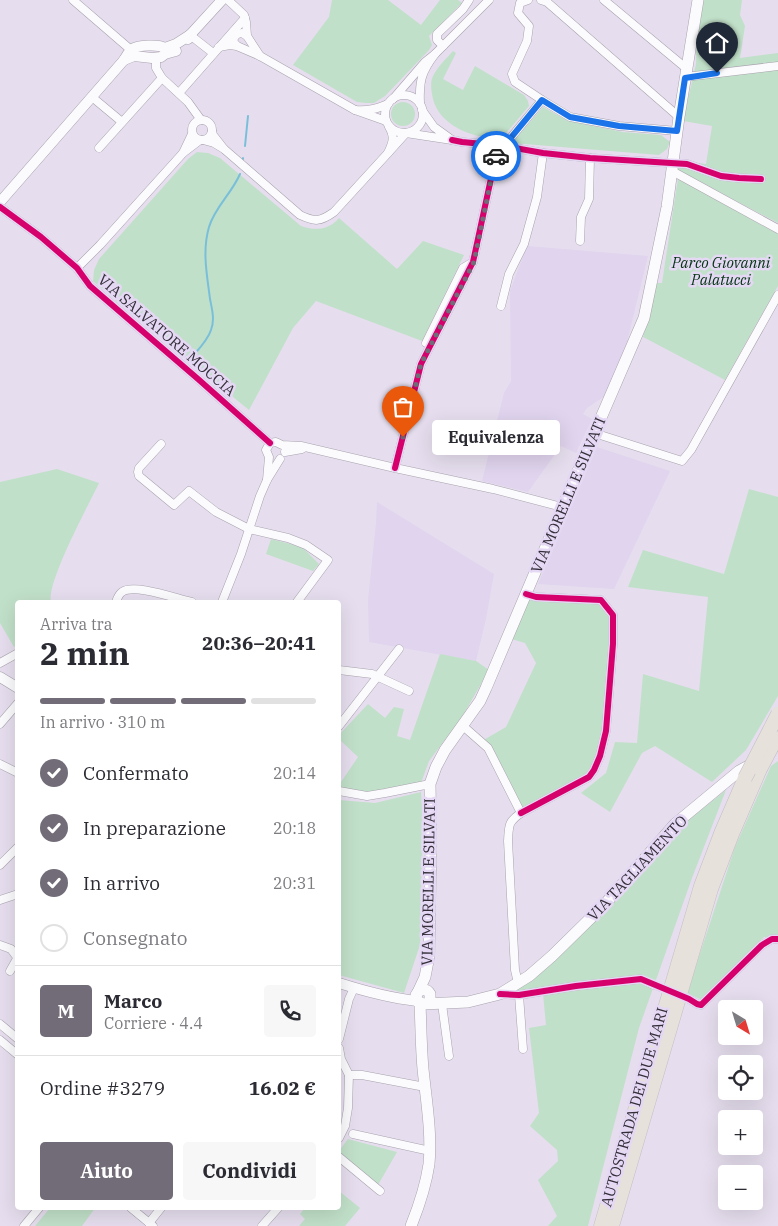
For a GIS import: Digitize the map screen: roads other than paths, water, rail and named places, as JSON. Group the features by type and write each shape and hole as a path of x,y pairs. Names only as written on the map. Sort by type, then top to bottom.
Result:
{"highway":[{"name":"AUTOSTRADA DEI DUE MARI","path":"602,1226 701,886 745,778 778,714"},
{"name":"AUTOSTRADA DEI DUE MARI","path":"612,1226 711,889 734,827 760,769 777,741"}],"main road":[{"name":"VIA MORELLI E SILVATI","path":"411,1226 425,1187 430,1151 422,1066 422,998 429,956 430,784 445,750 480,701 486,688 644,318 667,207 698,0"},
{"name":"VIA TAGLIAMENTO","path":"422,998 442,1004 468,1002 519,989 529,976 605,904 675,824 777,741"}],"street":[{"path":"73,0 131,50"},
{"path":"124,60 134,56 176,51 222,0"},
{"path":"228,0 245,18 246,36"},
{"path":"443,46 437,40 437,34 463,9 469,0"},
{"path":"388,153 392,144 393,133 385,116 385,109 425,62 489,0"},
{"path":"528,0 520,3 518,13 529,26 527,41 512,74 515,82 570,117 619,126 677,131"},
{"path":"541,0 547,2 679,117"},
{"path":"604,0 686,73 778,66"},
{"path":"179,93 245,18"},
{"path":"237,46 233,41 234,37 242,33 260,56"},
{"path":"190,35 213,53"},
{"path":"148,46 147,52 159,54"},
{"path":"0,202 131,50 137,47 163,46 156,68 162,78 188,102 201,120"},
{"path":"219,47 237,46 260,56 355,110 388,124 394,131 400,133 542,153 672,167 687,164 721,176 761,179"},
{"path":"183,153 192,134 195,122 205,120 210,124 213,135 224,149 300,215 311,220 323,219 334,212 406,133 417,128 421,123 420,84 422,74 435,54"},
{"path":"99,148 162,78"},
{"path":"355,110 375,110 398,96 410,96 416,100 434,127 452,140"},
{"path":"92,97 122,122"},
{"path":"395,468 421,364 474,262 501,146 542,100"},
{"path":"77,268 183,153 210,137 212,130"},
{"path":"192,134 194,137 224,149"},
{"path":"501,306 509,274 524,244 537,197 542,153"},
{"path":"580,241 580,217 589,199 590,158"},
{"path":"672,167 778,229"},
{"name":"VIA SALVATORE MOCCIA","path":"0,207 77,268 90,286 250,424 268,450"},
{"path":"426,343 463,268 474,262"},
{"path":"594,433 682,461 691,450 778,295"},
{"path":"267,480 268,450 276,442 282,452"},
{"path":"161,444 139,468 138,472 139,476 174,505 189,491 216,512 249,529 288,538 306,545 328,560 298,600"},
{"path":"268,450 275,460 282,452 308,448 493,488 562,507"},
{"path":"223,600 260,496 282,452"},
{"path":"117,600 121,593 128,589 142,589 184,600"},
{"path":"523,1049 519,989 515,970 508,840 509,827 511,820 521,813 588,777 594,770 600,756 606,731 614,644 613,616 601,600 536,597 526,594"},
{"path":"341,723 399,649"},
{"path":"0,663 15,655"},
{"path":"341,670 372,674 409,691"},
{"path":"0,677 15,686"},
{"path":"0,724 15,706"},
{"path":"462,726 488,748 521,813"},
{"path":"0,764 15,772"},
{"path":"341,791 367,796 430,784"},
{"path":"0,865 15,850"},
{"path":"0,900 15,895"},
{"path":"689,999 701,1005 762,945 772,939 778,939"},
{"path":"0,945 11,949 15,954"},
{"path":"10,971 15,961"},
{"path":"519,989 640,980 654,985"},
{"path":"341,984 404,999 422,998"},
{"path":"341,1031 354,988"},
{"path":"442,1004 449,1056"},
{"path":"0,1024 15,1036"},
{"path":"0,1040 15,1051"},
{"path":"341,1059 349,1075 346,1126 341,1135"},
{"path":"349,1075 362,1075 425,1088"},
{"path":"353,1134 430,1151"},
{"path":"341,1159 380,1192"},
{"path":"24,1226 37,1210"},
{"path":"134,1210 151,1224 160,1210"},
{"path":"262,1226 276,1210"}],"waterway":[{"path":"245,146 248,116"},
{"path":"191,358 208,337 213,322 206,263 209,227 215,213 240,174"}],"tunnel":[{"path":"654,985 673,993"}],"place":[{"name":"Equivalenza","path":"403,437"}],"park label":[{"name":"Parco Giovanni Palatucci","path":"721,270"}]}
